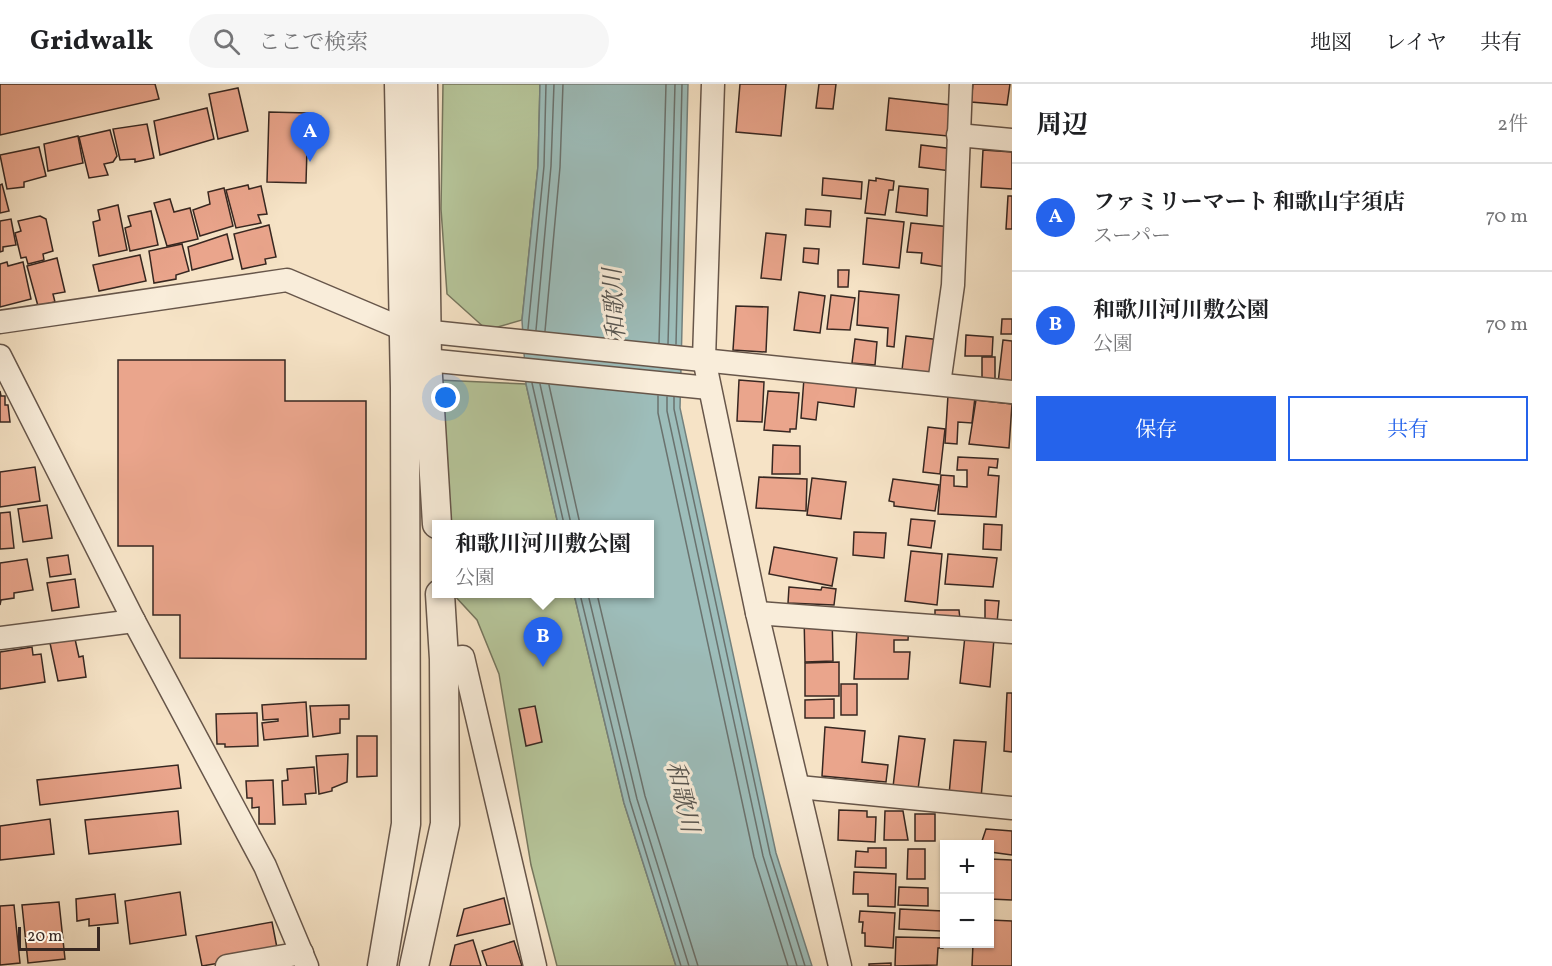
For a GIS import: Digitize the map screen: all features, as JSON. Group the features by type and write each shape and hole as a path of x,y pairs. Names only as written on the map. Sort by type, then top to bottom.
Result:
{"street":[{"path":"399,84 425,331 441,362 436,520"},
{"path":"382,966 406,825 425,331 423,84"},
{"path":"713,84 694,358 710,388 757,613 840,966"},
{"path":"939,384 953,285 961,84"},
{"path":"958,135 1012,140"},
{"path":"0,321 287,280 425,331 1012,392"},
{"path":"0,356 134,621 266,866 304,959 227,966"},
{"path":"441,362 710,388"},
{"path":"414,966 445,825 444,659 440,598"},
{"path":"757,613 1012,632"},
{"path":"0,638 134,621"},
{"path":"444,659 463,657 535,966"},
{"path":"799,787 1012,808"}],"green space":[{"path":"443,84 540,84 538,166 522,320 487,330 447,294 441,209"},
{"path":"438,380 526,384 557,520 444,520"},
{"path":"457,598 575,598 624,803 676,966 557,966 531,865 499,674 477,620"}],"water":[{"name":"和歌川","path":"540,84 688,84 680,408 776,853 812,966 676,966 624,803 575,598 654,598 654,520 557,520 526,384 522,320 538,166"}],"building":[{"path":"0,84 155,84 159,99 0,135"},
{"path":"740,84 786,84 781,136 736,132"},
{"path":"819,84 836,84 833,109 816,108"},
{"path":"973,84 1010,84 1007,105 971,102"},
{"path":"238,88 248,131 218,139 209,94"},
{"path":"889,98 951,105 948,136 886,130"},
{"path":"207,108 214,139 160,155 154,121"},
{"path":"269,112 308,113 306,183 267,182"},
{"path":"147,124 154,158 135,162 135,159 120,160 113,129"},
{"path":"110,130 117,156 113,162 104,164 108,175 89,178 79,137"},
{"path":"78,136 83,163 48,171 44,144"},
{"path":"921,145 954,149 951,171 919,167"},
{"path":"39,147 46,176 24,182 24,187 7,189 0,155"},
{"path":"983,150 1012,152 1012,189 981,187"},
{"path":"823,178 862,182 861,199 822,195"},
{"path":"876,178 894,181 893,190 889,190 885,215 865,213 869,180 876,181"},
{"path":"2,184 9,211 0,213 0,185"},
{"path":"248,185 249,189 261,186 267,214 258,215 261,223 236,228 226,190"},
{"path":"899,186 928,189 927,216 896,212"},
{"path":"224,188 233,226 200,236 193,210 210,204 208,192"},
{"path":"1008,196 1012,196 1012,229 1006,229"},
{"path":"170,199 174,212 190,208 198,239 167,246 154,203"},
{"path":"118,205 127,250 99,256 93,222 100,220 98,210"},
{"path":"806,209 831,211 830,227 805,225"},
{"path":"151,211 158,245 130,251 125,228 131,226 128,216"},
{"path":"40,216 46,219 53,251 43,254 44,260 28,264 26,257 21,258 15,233 21,231 18,221"},
{"path":"867,218 904,222 899,268 863,264"},
{"path":"11,219 16,245 3,247 3,251 0,252 0,221"},
{"path":"911,223 951,227 946,267 921,263 922,253 907,252"},
{"path":"269,225 276,257 265,259 266,264 242,269 234,234"},
{"path":"766,233 786,235 781,280 761,278"},
{"path":"227,234 233,259 192,270 188,247"},
{"path":"182,244 189,271 176,275 176,279 154,283 149,251"},
{"path":"804,248 819,249 818,264 803,262"},
{"path":"140,255 146,281 99,291 93,265"},
{"path":"57,258 65,292 53,294 55,302 38,306 27,266"},
{"path":"7,262 8,266 23,262 31,299 0,307 0,264"},
{"path":"838,270 849,270 848,287 838,287"},
{"path":"859,291 899,295 894,347 887,346 888,328 857,325"},
{"path":"799,292 825,296 820,333 794,330"},
{"path":"831,295 855,298 850,330 827,329"},
{"path":"736,306 768,307 766,352 733,350"},
{"path":"1002,319 1012,319 1012,334 1001,334"},
{"path":"966,335 993,337 992,356 965,356"},
{"path":"906,336 941,340 938,374 902,370"},
{"path":"855,339 877,342 875,365 852,363"},
{"path":"1003,340 1012,341 1012,384 998,383"},
{"path":"982,357 995,357 995,381 982,380"},
{"path":"118,360 285,360 285,401 366,401 366,659 180,658 180,615 153,615 153,546 118,546"},
{"path":"804,378 857,382 854,407 818,402 816,420 801,418"},
{"path":"739,380 764,382 762,422 737,421"},
{"path":"0,391 1,396 5,396 5,405 8,405 10,422 0,422"},
{"path":"768,391 799,393 796,429 790,429 790,432 764,430"},
{"path":"948,395 975,397 972,423 958,422 957,444 945,443"},
{"path":"976,400 1012,404 1009,448 969,444"},
{"path":"928,427 945,429 940,474 923,472"},
{"path":"773,445 800,446 800,474 772,474"},
{"path":"958,457 998,459 997,468 989,467 988,475 999,476 996,517 938,514 941,475 954,476 954,486 967,487 967,470 957,470"},
{"path":"35,467 40,501 0,507 0,472"},
{"path":"759,477 807,479 806,511 756,508"},
{"path":"812,478 846,482 841,519 807,515"},
{"path":"893,479 939,485 935,511 894,506 894,502 889,501"},
{"path":"47,505 52,538 23,542 18,509"},
{"path":"10,512 14,548 0,549 0,513"},
{"path":"911,519 935,521 931,548 908,545"},
{"path":"984,524 1002,525 1001,550 983,549"},
{"path":"854,532 886,533 884,558 853,555"},
{"path":"774,547 837,558 832,586 769,574"},
{"path":"911,551 942,554 937,605 905,601"},
{"path":"948,554 997,558 993,587 945,584"},
{"path":"68,555 71,574 50,577 47,558"},
{"path":"27,559 33,590 14,593 14,598 1,600 0,605 0,563"},
{"path":"75,579 79,607 52,611 47,583"},
{"path":"789,587 836,589 834,605 788,603"},
{"path":"985,600 999,601 997,623 985,622"},
{"path":"935,610 959,610 960,619 935,620"},
{"path":"832,614 833,661 805,662 804,615"},
{"path":"909,625 908,640 894,640 894,652 910,652 908,679 854,679 857,628"},
{"path":"965,636 994,639 990,687 960,683"},
{"path":"75,639 79,657 83,656 86,677 58,681 50,643"},
{"path":"32,647 33,655 41,654 45,682 0,689 0,652"},
{"path":"839,662 839,696 805,696 805,663"},
{"path":"841,684 857,684 857,715 841,715"},
{"path":"1007,693 1012,693 1012,752 1004,751"},
{"path":"834,699 834,718 805,718 805,700"},
{"path":"306,702 308,736 264,740 262,723 278,721 278,719 263,720 262,705"},
{"path":"349,705 349,719 340,719 340,733 313,737 310,706"},
{"path":"535,706 542,742 526,746 519,709"},
{"path":"257,713 258,746 225,747 225,744 217,744 216,714"},
{"path":"825,727 865,731 862,762 888,765 886,782 822,776"},
{"path":"357,736 377,736 377,776 357,777"},
{"path":"899,736 925,739 918,789 893,787"},
{"path":"954,740 986,742 981,798 949,795"},
{"path":"348,754 347,782 332,788 332,791 319,794 316,756"},
{"path":"178,765 181,788 40,805 37,780"},
{"path":"314,767 316,793 305,794 306,804 283,805 282,781 288,780 287,769"},
{"path":"273,780 275,824 259,824 259,807 252,808 252,798 247,798 246,781"},
{"path":"839,810 867,811 867,817 876,817 875,842 838,840"},
{"path":"178,811 181,844 89,854 85,820"},
{"path":"885,811 903,811 908,840 884,840"},
{"path":"915,814 935,814 935,841 915,841"},
{"path":"50,819 54,854 0,860 0,826"},
{"path":"986,829 1012,831 1012,855 994,853 994,840 982,840"},
{"path":"868,848 886,848 886,868 855,867 856,851 868,852"},
{"path":"908,849 925,849 925,879 907,879"},
{"path":"994,859 1012,860 1012,900 994,899"},
{"path":"854,872 896,874 895,907 868,906 868,894 853,894"},
{"path":"899,887 928,888 928,906 898,905"},
{"path":"180,892 186,935 130,944 125,901"},
{"path":"115,894 118,923 89,926 89,919 77,921 76,899"},
{"path":"504,898 510,924 457,936 464,909"},
{"path":"59,902 65,959 28,963 22,905"},
{"path":"14,905 20,963 0,965 0,906"},
{"path":"900,909 940,911 940,931 899,929"},
{"path":"860,911 895,913 893,948 865,946 865,933 862,933 863,922 859,922"},
{"path":"994,920 1012,921 1012,966 972,966 973,948 994,948"},
{"path":"272,922 278,953 202,966 196,936"},
{"path":"896,937 940,938 937,965 895,966"},
{"path":"473,940 481,966 450,966 455,945"},
{"path":"514,941 522,966 487,966 482,951"},
{"path":"891,963 891,966 869,966 869,964"}],"place":[{"name":"ファミリーマート 和歌山宇須店","path":"310,162"},
{"name":"和歌川河川敷公園","path":"543,667"}]}
